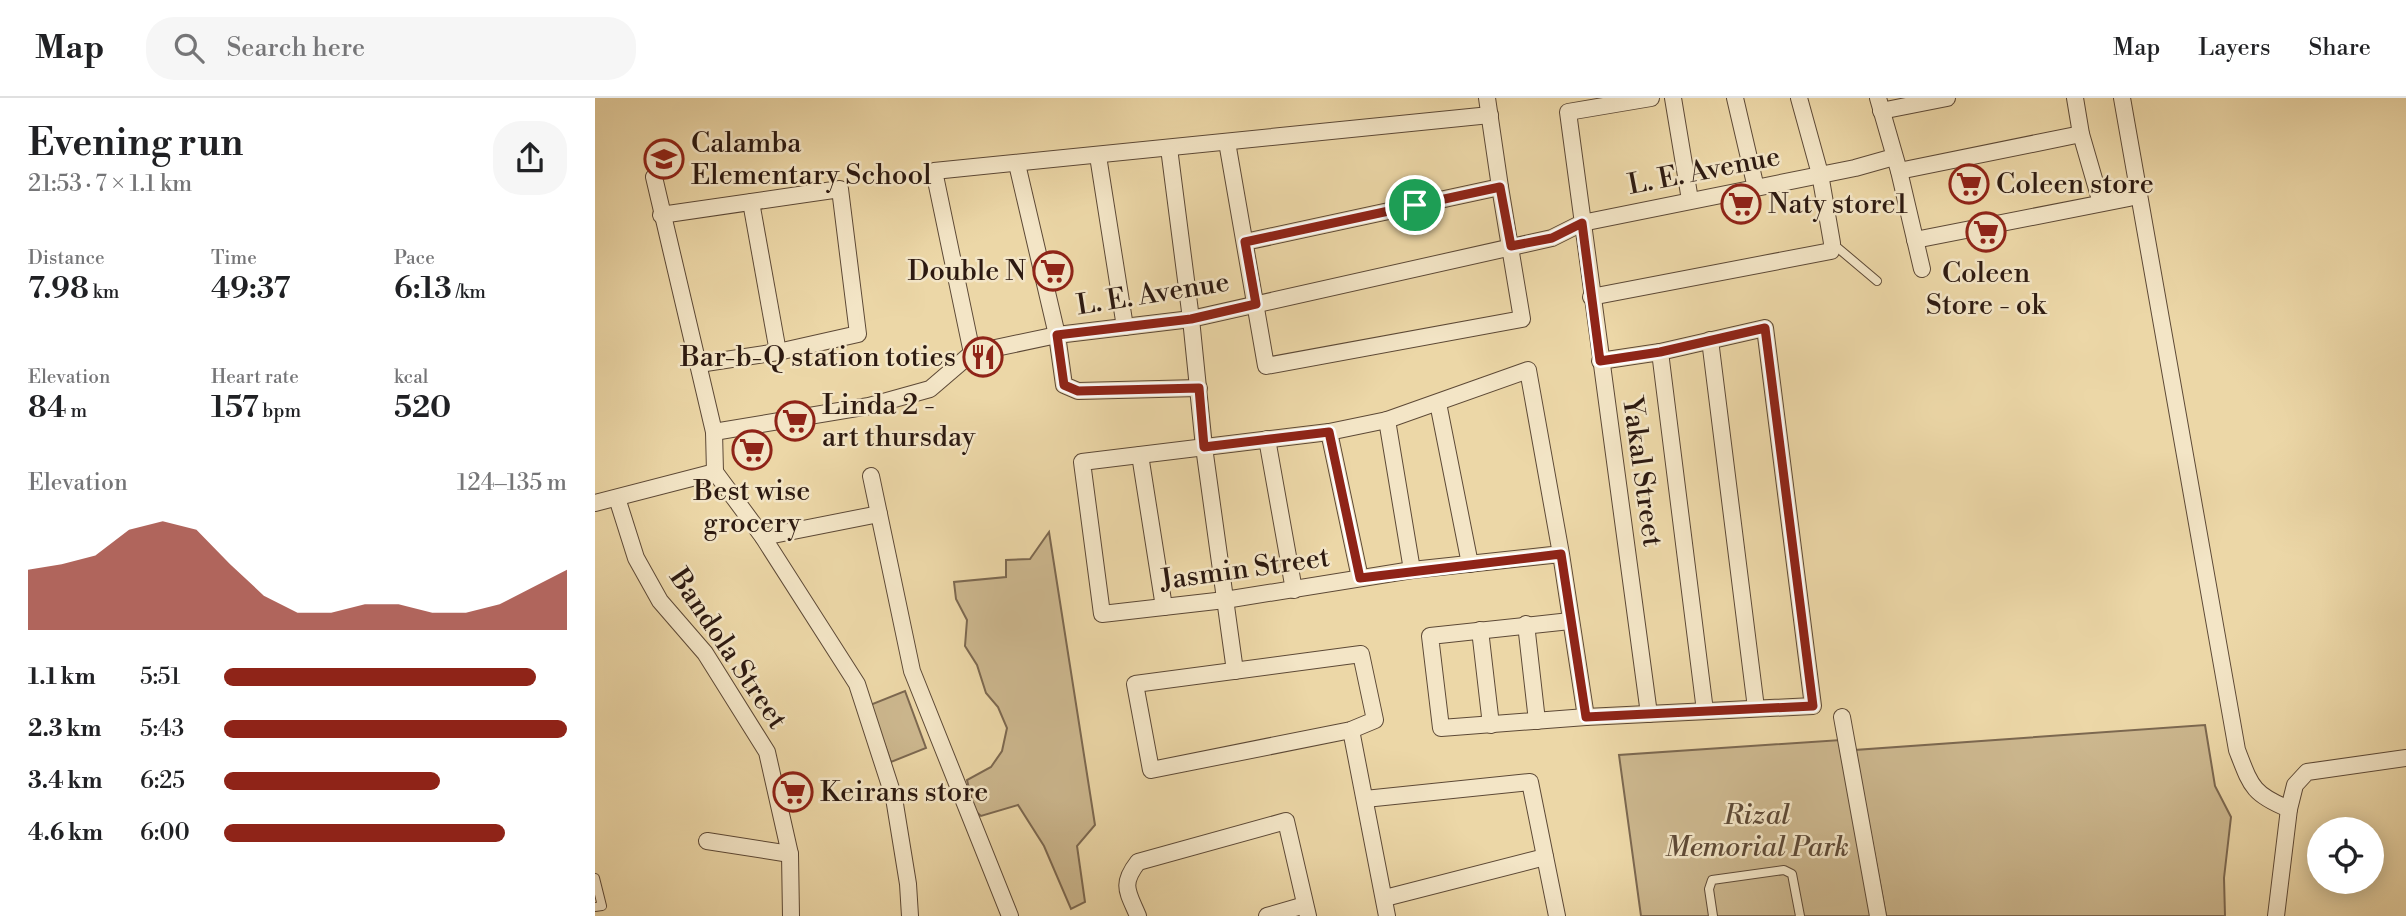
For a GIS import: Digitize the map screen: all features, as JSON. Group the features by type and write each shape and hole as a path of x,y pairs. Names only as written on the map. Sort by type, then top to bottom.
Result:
{"street":[{"path":"1227,142 1266,366 1523,319 1487,98"},
{"name":"Yakal Street","path":"1649,714 1567,112 1651,98"},
{"path":"1673,98 1690,200"},
{"path":"1735,98 1756,188"},
{"path":"1591,297 1831,247 1820,174 1799,98"},
{"path":"1922,269 1880,105 1947,98"},
{"path":"2075,98 2081,134 2101,203"},
{"path":"2122,98 2147,227 2237,750 2251,784 2263,799 2289,809"},
{"path":"972,353 935,171 1490,115"},
{"name":"L. E. Avenue","path":"714,432 869,406 930,389 972,353 1057,335 1191,319 1552,238 1582,223 1820,174 2081,134"},
{"path":"1169,148 1204,447 1235,671"},
{"path":"1098,156 1125,327"},
{"path":"1017,164 1057,335 1064,385 1078,391 1199,388"},
{"path":"654,177 714,432 715,472 763,537 857,684 894,798 908,884 910,916"},
{"path":"1245,242 1500,187"},
{"path":"661,215 840,189 857,334 778,352 699,364"},
{"path":"1915,240 2129,198"},
{"path":"751,202 778,352"},
{"path":"1570,621 1430,636 1441,728 1586,717 1813,706 1765,328 1660,352 1600,361"},
{"path":"1710,340 1756,708"},
{"path":"1660,352 1705,711"},
{"path":"1164,607 1140,454 1329,432 1387,420 1528,370 1561,554 1586,717"},
{"path":"1438,403 1470,564"},
{"path":"1387,420 1412,570"},
{"path":"1329,432 1360,578"},
{"path":"1267,439 1294,590"},
{"name":"Jasmin Street","path":"1140,454 1082,462 1102,614 1225,600 1412,570 1561,554"},
{"path":"595,503 715,472"},
{"path":"871,477 912,671 1010,916"},
{"name":"Bandola Street","path":"617,498 636,558 660,601 705,653 767,752 790,854 791,916"},
{"path":"763,537 879,514"},
{"path":"1526,624 1537,721"},
{"path":"1480,630 1491,725"},
{"path":"1361,654 1375,720 1351,730 1151,770 1135,684 1361,654"},
{"path":"1842,717 1878,916"},
{"path":"1351,730 1387,916"},
{"path":"2276,916 2289,809 2295,785 2307,772 2406,758"},
{"path":"1366,799 1530,782 1557,916"},
{"path":"1138,916 1127,889 1127,876 1138,862 1286,821 1306,911 1267,916"},
{"path":"707,841 790,854"},
{"path":"1385,898 1545,857"}],"lane":[{"path":"1831,247 1877,282"},
{"path":"1713,916 1709,889 1712,880 1784,870 1792,874 1800,916"},
{"path":"595,878 602,906 595,908"}],"green space":[{"path":"1049,532 1095,825 1077,846 1085,902 1071,909 1044,846 1018,805 981,816 974,810 967,780 991,767 1002,751 1007,728 998,707 986,693 977,665 965,646 967,620 956,599 954,582 1006,577 1006,560 1030,559"},
{"path":"905,691 926,748 891,762 870,705"},
{"path":"2205,725 2215,786 2231,817 2224,878 2225,916 1886,916 1855,750"},
{"name":"Rizal Memorial Park","path":"1841,740 1873,916 1641,916 1619,755"}],"place":[{"name":"Calamba Elementary School","path":"664,159"},
{"name":"Coleen store","path":"1969,184"},
{"name":"Naty store1","path":"1741,204"},
{"name":"Coleen Store - ok","path":"1986,232"},
{"name":"Double N","path":"1053,271"},
{"name":"Bar-b-Q station toties","path":"983,357"},
{"name":"Linda 2 - art thursday","path":"795,421"},
{"name":"Best wise grocery","path":"752,450"},
{"name":"Keirans store","path":"793,792"}],"route":[{"path":"1500,187 1511,246 1552,238 1582,223 1600,361 1660,352 1765,328 1813,706 1586,717 1561,554 1360,578 1329,432 1204,447 1199,388 1078,391 1064,385 1057,335 1191,319 1256,304 1245,242 1415,205 1500,187"}]}
